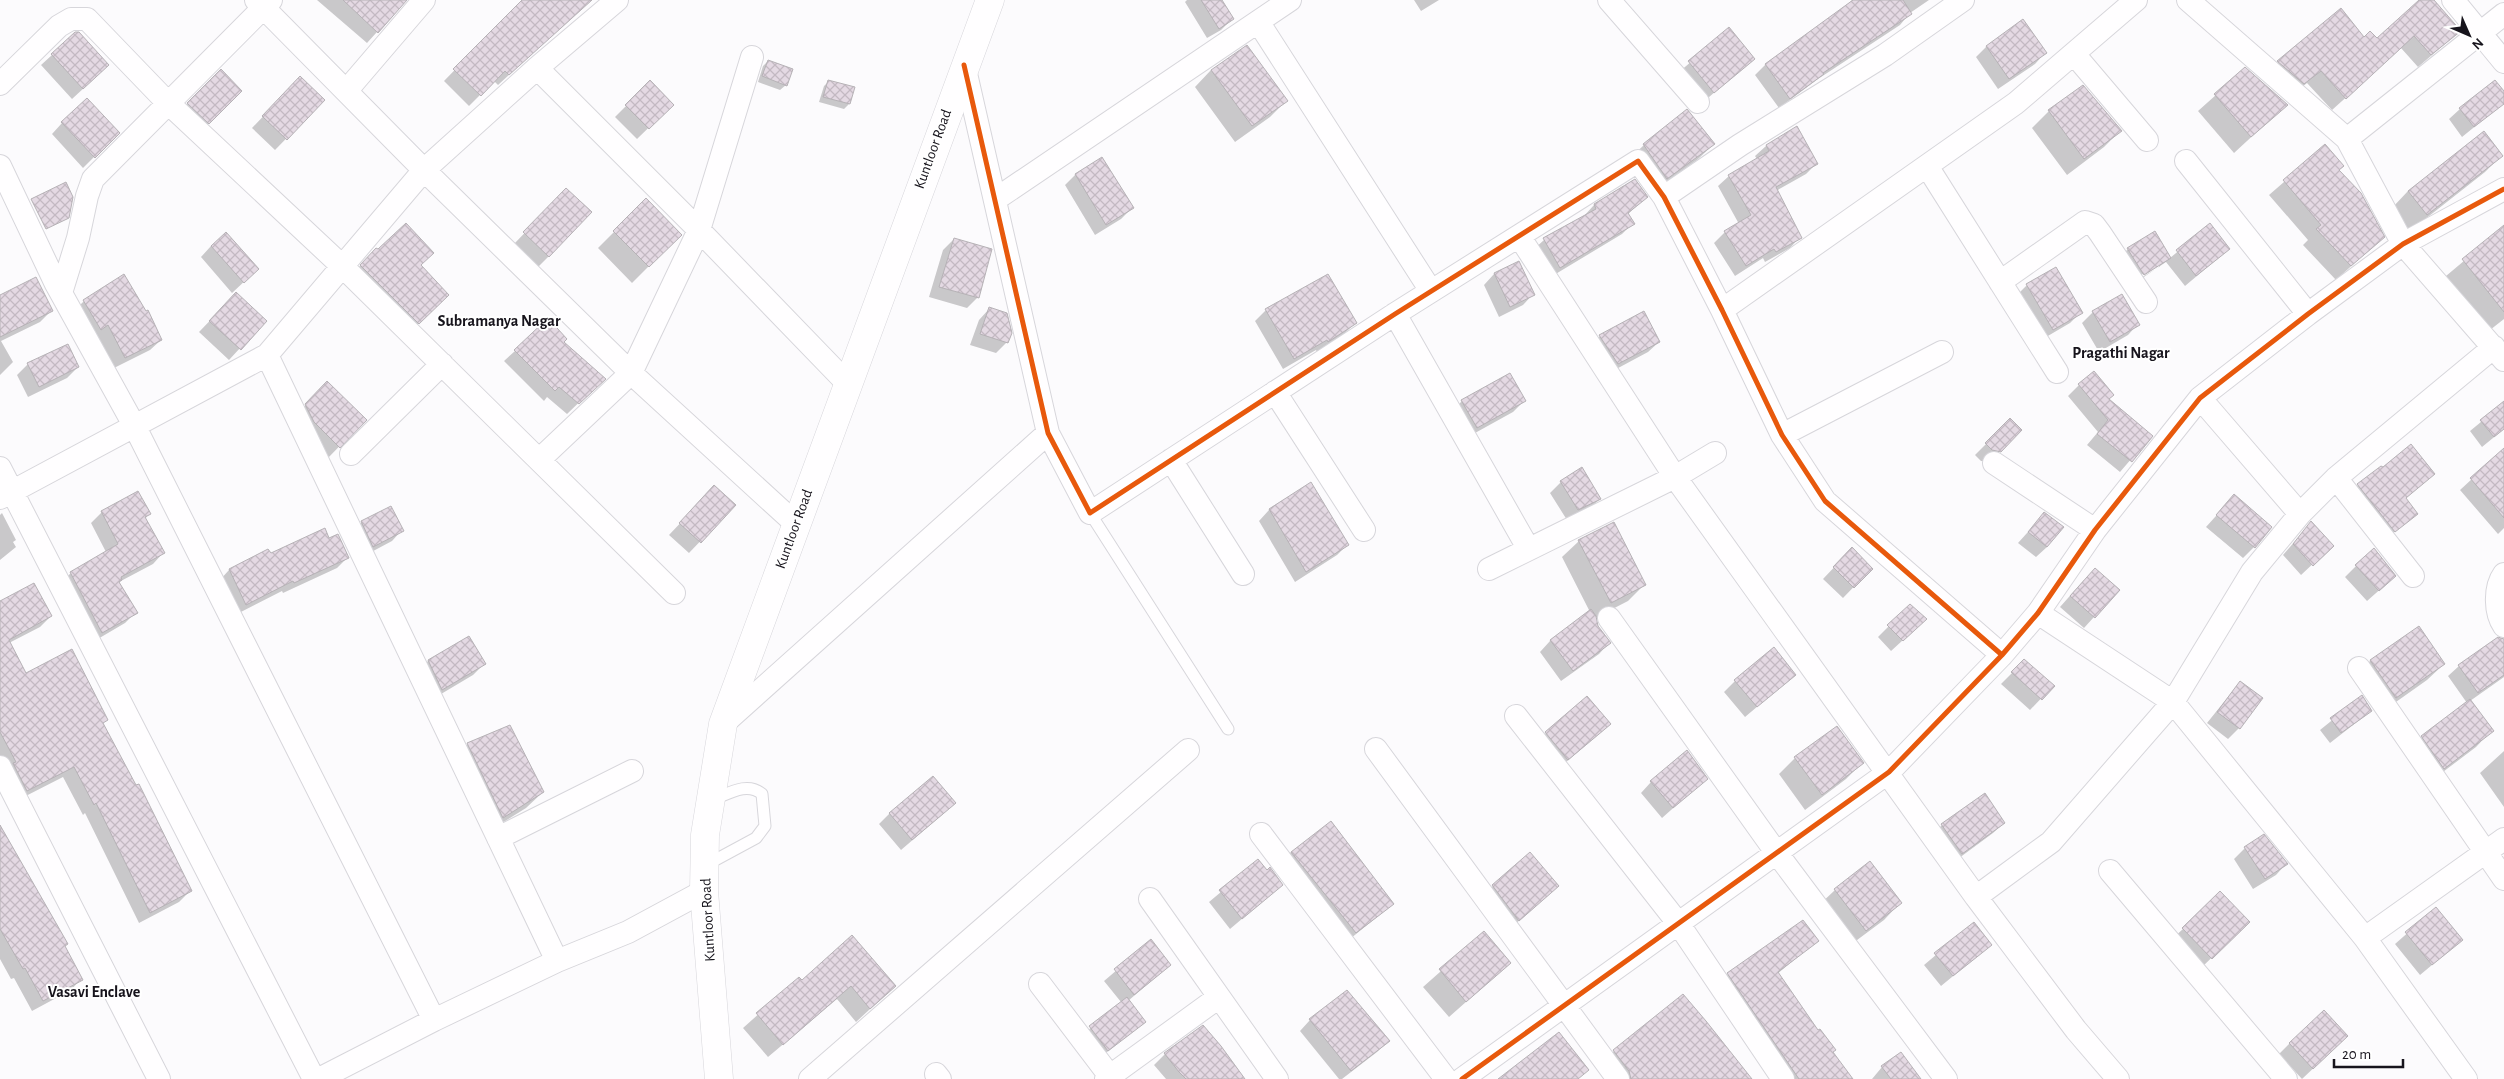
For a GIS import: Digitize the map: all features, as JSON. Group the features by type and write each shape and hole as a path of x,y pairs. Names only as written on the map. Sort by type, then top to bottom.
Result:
{"street":[{"path":"347,90 424,0"},
{"path":"6,495 267,355 424,170 537,68 617,0"},
{"name":"Kuntloor Road","path":"719,1079 705,879 705,835 723,724 847,383 990,0"},
{"path":"996,198 1259,23 1290,0"},
{"path":"1609,0 1698,102"},
{"path":"1664,197 1740,145 1885,55 1963,0"},
{"path":"1722,310 2016,103 2136,0"},
{"path":"1976,897 2051,842 2173,702 2252,572 2300,514 2336,478 2499,354 2403,244 2347,139 2188,0"},
{"path":"2453,0 2504,62"},
{"path":"61,293 78,238 86,196 93,179 264,3 424,170 631,373 796,524"},
{"path":"2347,139 2504,14"},
{"path":"0,84 60,26 71,19 88,19 167,102 342,266 674,593"},
{"path":"1259,23 1431,291"},
{"path":"2074,54 2147,140"},
{"path":"539,460 631,373 700,230 752,57"},
{"path":"964,66 996,198 1048,433 1090,513 1395,314 1638,161 1664,197 1722,310 1782,435 1825,501 2002,655"},
{"path":"537,68 700,230 847,383"},
{"path":"2186,161 2308,314"},
{"path":"0,166 61,293 135,427 434,1020"},
{"path":"1927,166 2057,372"},
{"path":"1462,1079 1889,772 2002,655 2038,613 2095,530 2200,398 2308,314 2403,244 2504,189"},
{"path":"2000,282 2085,222 2094,225 2146,302"},
{"path":"1519,236 1675,477 1889,772 1976,897 2076,1030 2118,1079"},
{"path":"1395,314 1528,548"},
{"path":"1782,435 1942,352"},
{"path":"267,355 557,961"},
{"path":"351,454 442,364"},
{"path":"1275,392 1364,530"},
{"path":"2200,398 2300,514"},
{"path":"723,724 1048,433"},
{"path":"1489,569 1528,548 1675,477 1714,454"},
{"path":"1171,460 1243,574"},
{"path":"1994,463 2095,530"},
{"path":"0,468 6,495 314,1079"},
{"path":"2336,478 2413,576"},
{"path":"2504,574 2496,600 2499,619 2504,626"},
{"path":"2038,613 2173,702 2365,938 2466,1079"},
{"path":"1609,618 1776,852 1946,1079"},
{"path":"2359,668 2504,879"},
{"path":"1516,716 1678,923 1783,1079"},
{"path":"1376,749 1618,1079"},
{"path":"810,1079 1188,750"},
{"path":"0,767 159,1079"},
{"path":"498,838 632,771"},
{"path":"1261,834 1446,1079"},
{"path":"2365,938 2504,839"},
{"path":"2110,871 2286,1079"},
{"path":"319,1079 434,1020 557,961 628,932 705,879"},
{"path":"1150,899 1277,1079"},
{"path":"1040,984 1110,1078 1219,997"}],"lane":[{"path":"1090,513 1228,729"},
{"path":"705,879 756,838 765,826 762,794 756,788 748,787 711,801"}],"building":[{"path":"343,0 407,0 378,33"},
{"path":"522,0 592,0 509,75 505,71 481,96 453,69"},
{"path":"1201,0 1222,0 1234,19 1219,29"},
{"path":"1853,0 1903,0 1912,14 1823,73 1790,99 1765,64"},
{"path":"2419,0 2434,0 2461,31 2431,55 2414,36 2346,99 2321,71 2304,84 2277,61 2341,8 2364,37 2370,31 2377,38"},
{"path":"2023,19 2047,53 2009,79 1986,46"},
{"path":"1729,27 1755,59 1714,93 1688,61"},
{"path":"75,32 79,32 109,65 83,89 51,54"},
{"path":"1247,45 1288,101 1252,126 1211,70"},
{"path":"768,60 793,69 787,86 762,76"},
{"path":"2245,67 2288,105 2251,137 2214,94"},
{"path":"221,69 242,91 209,124 187,103"},
{"path":"300,76 325,100 287,140 262,116"},
{"path":"650,80 674,105 649,129 625,105"},
{"path":"828,80 855,87 850,104 823,97"},
{"path":"2495,80 2504,91 2504,104 2474,127 2459,108"},
{"path":"2083,85 2122,131 2084,159 2048,110"},
{"path":"87,98 120,133 95,158 61,122"},
{"path":"1687,109 1715,144 1667,179 1643,144"},
{"path":"1797,126 1818,164 1776,187 1802,238 1776,252 1774,249 1746,266 1724,231 1751,215 1728,175 1769,151 1766,145"},
{"path":"2484,131 2503,156 2427,215 2408,191"},
{"path":"2325,144 2344,166 2339,170 2361,193 2385,237 2351,266 2316,229 2321,225 2283,180"},
{"path":"1102,157 1134,208 1106,225 1075,174"},
{"path":"1635,179 1648,197 1628,213 1635,224 1560,268 1543,238 1596,209 1594,204"},
{"path":"66,182 73,197 69,218 46,229 31,199"},
{"path":"566,188 592,212 549,257 523,232"},
{"path":"646,198 682,235 649,267 613,231"},
{"path":"406,223 434,253 421,265 449,295 419,324 360,265 376,248 378,249"},
{"path":"2210,223 2230,249 2196,276 2176,250"},
{"path":"2504,225 2504,312 2462,259"},
{"path":"2155,231 2171,258 2144,275 2127,248"},
{"path":"226,232 259,269 244,283 211,246"},
{"path":"954,238 992,249 979,298 939,287"},
{"path":"1519,261 1535,295 1510,307 1494,273"},
{"path":"2056,267 2083,313 2053,330 2026,284"},
{"path":"124,274 146,311 148,310 162,340 125,358 108,325 101,330 83,300"},
{"path":"1328,274 1357,323 1328,342 1327,340 1294,359 1265,309"},
{"path":"36,277 53,311 0,337 0,295"},
{"path":"236,292 267,321 241,350 209,321"},
{"path":"2122,294 2140,325 2110,342 2092,311"},
{"path":"989,307 1007,313 1012,333 1008,343 980,334"},
{"path":"1644,311 1660,342 1618,364 1599,335"},
{"path":"548,318 567,339 564,342 606,379 579,404 559,387 555,391 514,350"},
{"path":"68,344 79,367 39,387 27,363"},
{"path":"2094,371 2114,395 2109,399 2153,436 2132,462 2097,434 2108,420 2078,384"},
{"path":"1510,373 1526,401 1477,428 1461,400"},
{"path":"327,381 367,420 340,448 314,422 305,404"},
{"path":"2504,401 2504,429 2494,437 2480,420"},
{"path":"2010,418 2022,430 2001,452 1992,450 1985,443"},
{"path":"2411,444 2435,474 2406,498 2418,514 2395,532 2357,484 2381,466 2383,467"},
{"path":"2504,448 2504,518 2470,478"},
{"path":"1582,467 1601,499 1578,510 1560,481"},
{"path":"1311,482 1349,545 1306,572 1269,509"},
{"path":"714,485 736,505 701,543 679,523"},
{"path":"138,491 151,514 145,517 165,553 121,577 122,580 119,582 138,613 102,633 70,572 118,544 101,511"},
{"path":"2234,494 2272,527 2255,548 2216,515"},
{"path":"391,506 404,531 373,547 361,521"},
{"path":"2044,512 2064,527 2047,547 2028,532"},
{"path":"2311,521 2334,546 2313,566 2293,544"},
{"path":"1614,522 1646,585 1611,603 1578,540"},
{"path":"325,528 329,538 338,534 349,558 294,583 293,581 246,605 229,569 268,549 271,553"},
{"path":"1852,547 1873,569 1854,588 1833,567"},
{"path":"2374,548 2396,576 2379,591 2355,565"},
{"path":"2095,568 2120,590 2095,618 2070,596"},
{"path":"34,583 52,616 9,640 26,673 72,649 108,720 103,723 136,785 139,784 192,891 150,913 96,803 94,805 74,767 27,791 13,763 16,762 0,732 0,601"},
{"path":"1910,604 1927,619 1903,641 1887,625"},
{"path":"1591,609 1596,616 1598,626 1611,643 1573,671 1550,640"},
{"path":"2419,626 2445,664 2396,698 2370,660"},
{"path":"469,636 486,664 442,690 428,660"},
{"path":"2498,637 2504,639 2504,675 2478,693 2458,665"},
{"path":"1774,647 1796,675 1757,707 1734,680"},
{"path":"2024,659 2055,686 2042,700 2011,672"},
{"path":"2240,681 2263,698 2240,729 2217,712"},
{"path":"2362,695 2372,711 2341,733 2330,718"},
{"path":"1587,696 1611,724 1568,760 1545,732"},
{"path":"2470,699 2494,731 2444,769 2421,736"},
{"path":"510,725 544,792 503,818 467,743"},
{"path":"1837,726 1864,763 1822,795 1794,757"},
{"path":"1687,750 1708,779 1673,808 1650,781"},
{"path":"933,776 956,803 912,840 889,813"},
{"path":"1985,793 2005,823 1962,854 1941,824"},
{"path":"1331,821 1394,904 1356,933 1291,852"},
{"path":"0,825 68,944 65,946 83,980 43,1001 0,929"},
{"path":"2264,834 2288,864 2265,879 2244,847"},
{"path":"1530,852 1559,886 1519,921 1492,885"},
{"path":"1258,859 1267,870 1270,867 1283,885 1242,919 1219,890"},
{"path":"1870,861 1902,903 1866,931 1834,889"},
{"path":"2220,891 2250,922 2212,959 2182,928"},
{"path":"2436,907 2463,940 2432,965 2405,932"},
{"path":"1803,920 1819,941 1778,972 1818,1030 1820,1029 1836,1050 1833,1052 1853,1079 1799,1079 1727,973"},
{"path":"1974,922 1992,945 1953,976 1934,953"},
{"path":"1484,931 1511,963 1466,1002 1439,969"},
{"path":"852,935 896,986 870,1009 851,986 783,1045 756,1013 799,977 802,980"},
{"path":"1151,939 1171,965 1134,995 1114,969"},
{"path":"1347,990 1390,1041 1351,1071 1309,1019"},
{"path":"1683,994 1752,1079 1631,1079 1629,1071 1613,1050"},
{"path":"1127,997 1146,1022 1108,1051 1089,1026"},
{"path":"2324,1010 2348,1036 2313,1069 2289,1043"},
{"path":"1203,1025 1245,1079 1186,1079 1164,1053"},
{"path":"1559,1032 1589,1070 1578,1079 1498,1079"},
{"path":"1901,1052 1921,1079 1891,1079 1881,1066"}],"cycle path":[{"path":"964,65 1048,433 1090,513 1395,314 1638,161 1664,197 1722,310 1782,435 1825,501 2002,655"},
{"path":"1462,1079 1889,772 2002,655 2038,613 2095,530 2200,398 2308,314 2403,244 2504,189"}],"district":[{"name":"Subramanya Nagar","path":"499,321"},
{"name":"Pragathi Nagar","path":"2121,353"},
{"name":"Vasavi Enclave","path":"94,992"}]}
